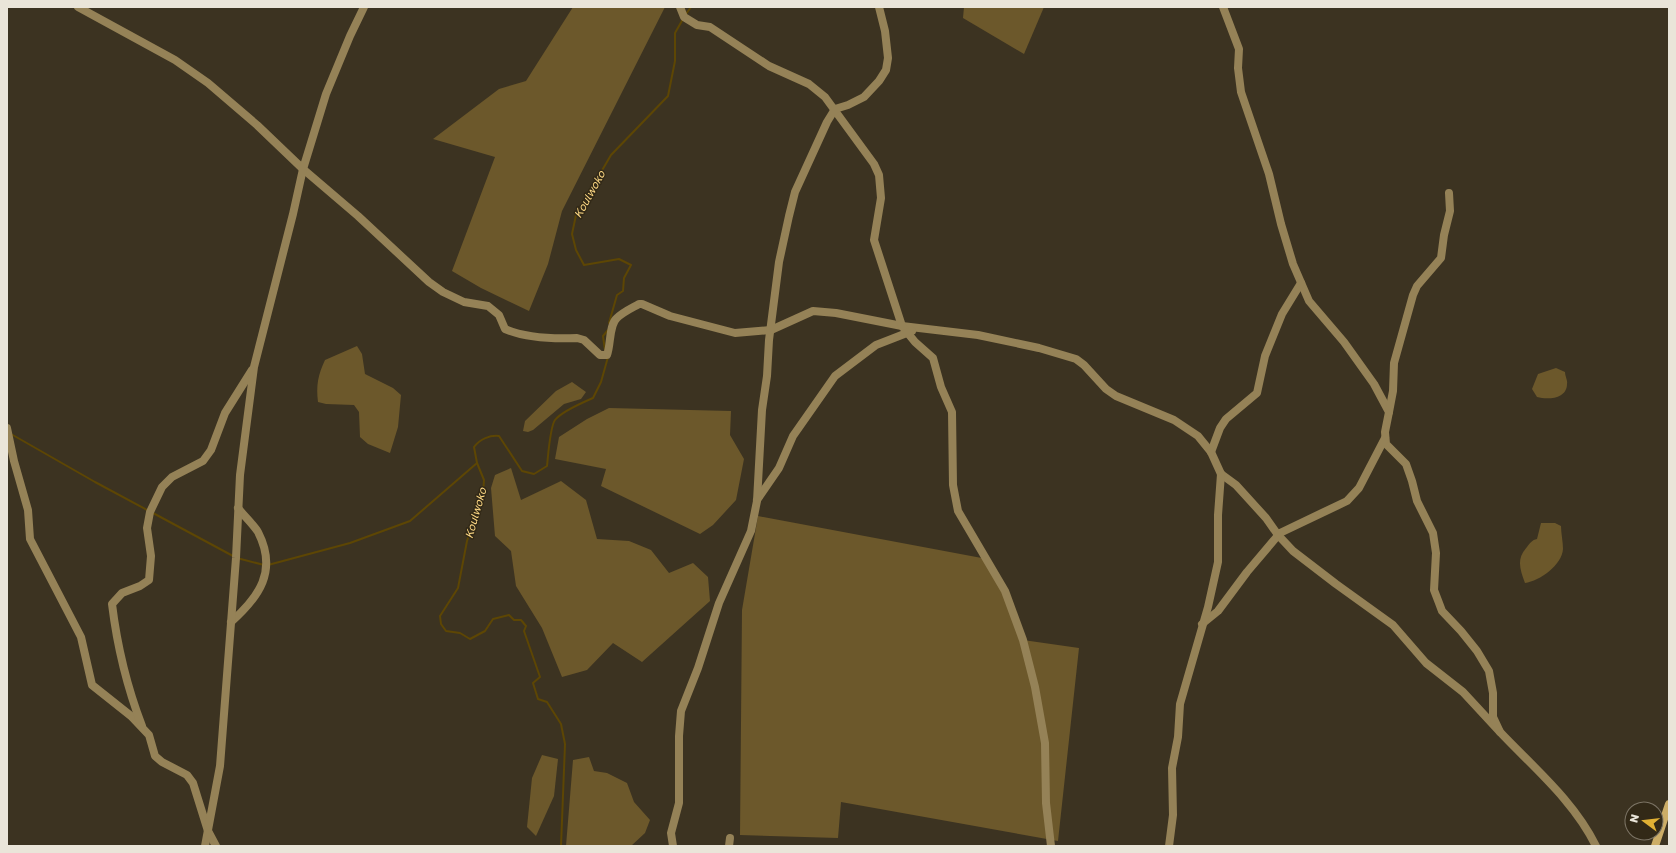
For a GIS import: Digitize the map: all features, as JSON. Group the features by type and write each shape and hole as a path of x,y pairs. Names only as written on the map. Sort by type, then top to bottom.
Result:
{"main road":[{"path":"1655,846 1669,804"}],"street":[{"path":"78,7 175,60 208,82 257,125 303,169 358,216 429,282 443,292 464,302 488,306 499,314 505,329 513,332 526,335 577,338 584,340 600,355 607,355 610,349 613,324 616,318 639,304 670,316 735,333 771,330 813,311 836,312 902,326 978,335 1039,348 1076,359 1084,365 1106,389 1116,396 1174,420 1198,436 1211,452 1222,474 1236,485 1293,551 1393,625 1426,662 1463,692 1573,808 1589,831 1596,846"},
{"path":"205,846 220,766 240,476 254,367 303,169 326,94 350,36 364,7"},
{"path":"680,7 684,17 690,21 710,27 770,66 809,84 825,97 835,109 874,164 879,176 881,198 874,240 902,326 933,358 941,387 952,412 953,485 958,511 1005,591 1023,640 1035,687 1045,743 1046,803 1051,846"},
{"path":"673,846 671,833 679,803 679,736 681,711 698,668 719,604 751,531 757,501 762,410 779,262 795,192 827,122 835,109 848,105 864,97 880,81 886,70 887,52 885,31 880,7"},
{"path":"1223,7 1239,49 1238,68 1241,92 1269,174 1281,224 1293,264 1310,301 1344,342 1374,384 1388,412"},
{"path":"1202,624 1218,611 1247,572 1278,535 1347,501 1358,488 1371,466 1385,438 1388,412 1393,391 1394,362 1413,295 1418,286 1441,258 1444,235 1450,210 1449,193"},
{"path":"1211,452 1220,428 1226,419 1257,393 1265,356 1282,314 1301,282"},
{"path":"757,501 779,468 793,436 835,376 876,345 920,328"},
{"path":"143,729 132,699 114,623 112,604 122,593 140,586 149,580 151,556 147,528 150,512 162,487 172,477 203,461 211,450 225,413 254,367"},
{"path":"7,428 14,461 28,510 30,539 81,637 92,685 131,716 149,735 155,756 162,762 187,775 193,783 208,831 216,846"},
{"path":"1385,438 1389,448 1406,464 1417,501 1433,533 1436,554 1434,590 1442,611 1477,651 1489,671 1493,693 1493,717 1500,732"},
{"path":"1168,846 1173,815 1172,768 1178,737 1180,704 1218,562 1218,515 1222,474"},
{"path":"231,622 246,608 257,594 264,580 266,566 265,551 257,531 238,508"}],"shaded area":[{"path":"573,7 665,7 562,211 548,264 529,311 481,288 452,271 495,157 433,139 499,89 526,81"},
{"path":"964,7 1044,7 1024,54 963,18"},
{"path":"357,346 362,354 365,374 393,388 401,395 398,427 390,453 368,444 360,437 359,412 354,405 326,404 318,402 318,380 325,360"},
{"path":"1556,368 1565,372 1567,383 1564,393 1551,398 1537,397 1532,389 1538,374"},
{"path":"572,382 586,392 581,399 564,404 533,430 528,432 523,431 525,421 556,391"},
{"path":"609,408 731,411 730,435 744,459 736,500 713,525 700,534 601,486 606,469 555,459 559,437 587,419"},
{"path":"511,468 521,500 561,481 586,500 597,539 629,541 651,550 669,573 693,563 708,577 710,601 642,662 613,643 587,670 562,677 542,628 516,586 511,551 495,536 491,488 495,475"},
{"path":"758,516 987,559 1023,640 1079,648 1058,841 841,802 838,838 740,835 742,610"},
{"path":"1541,523 1555,523 1561,526 1563,549 1562,555 1559,561 1543,576 1531,582 1525,583 1520,564 1521,556 1530,543 1537,539"},
{"path":"542,755 558,759 554,796 536,836 527,827 532,778"},
{"path":"589,757 594,771 607,773 627,783 634,802 650,820 645,833 631,846 566,846 573,760"}],"waterway":[{"name":"Koulwoko","path":"686,14 691,7"},
{"name":"Koulwoko","path":"609,323 617,295 623,291 624,278 631,265 619,259 584,265 576,250 572,234 576,215 611,155 668,96 675,61 675,33 683,19"},
{"name":"Koulwoko","path":"605,350 603,336 608,330"},
{"name":"Koulwoko","path":"561,846 565,744 561,724 547,702 538,699 533,683 540,677 524,631 526,626 521,620 514,620 509,615 493,619 485,631 470,639 460,633 446,631 441,624 440,616 458,588 467,541 483,494 484,480 477,463 474,447 485,438 499,436 522,471 534,474 547,466 551,435 555,420 568,410 593,398 601,382 608,357"},
{"path":"11,434 149,511"},
{"path":"268,565 350,543 410,521 477,463"},
{"path":"153,513 233,556"},
{"path":"237,558 264,565"}]}
